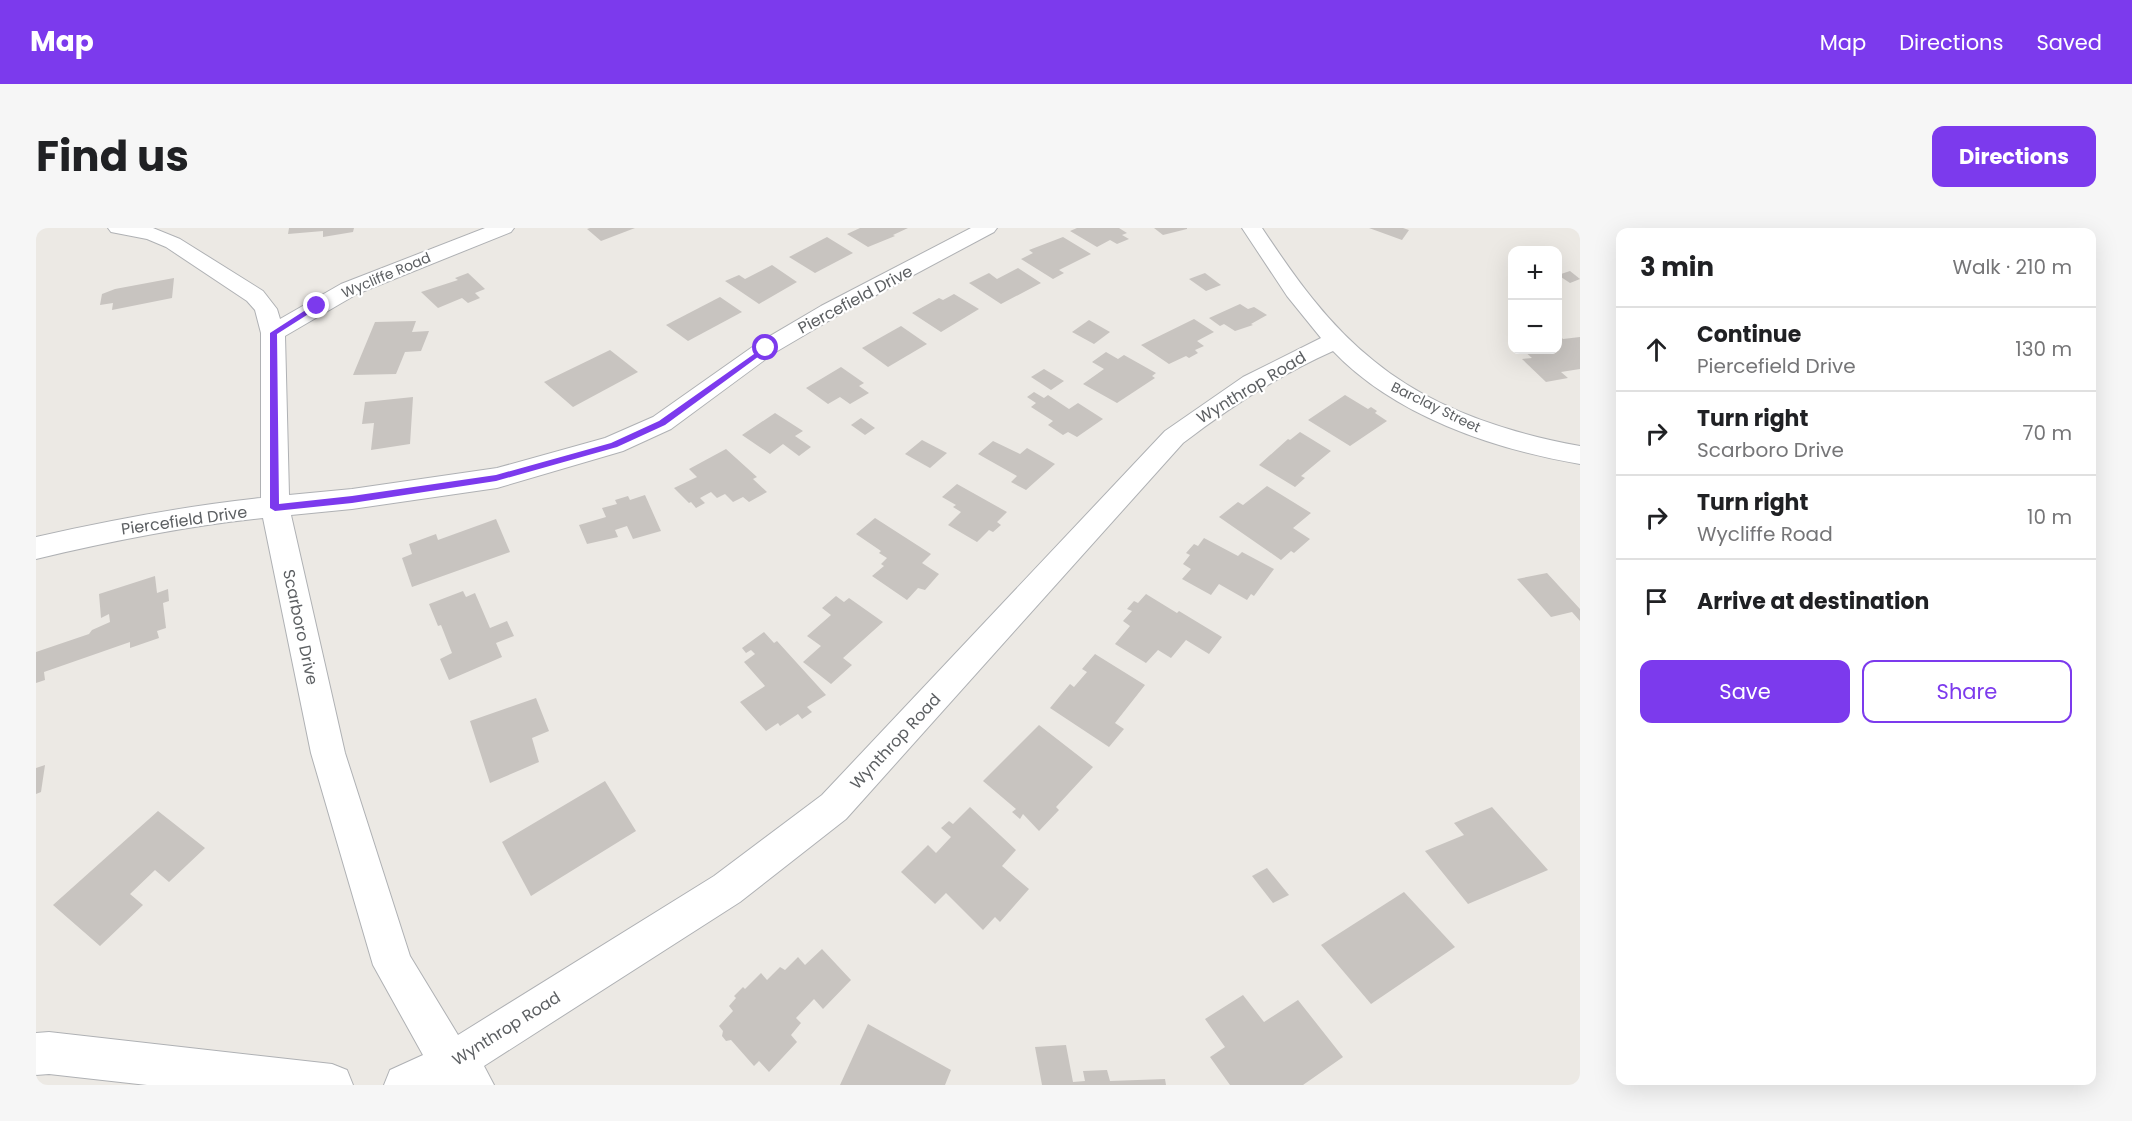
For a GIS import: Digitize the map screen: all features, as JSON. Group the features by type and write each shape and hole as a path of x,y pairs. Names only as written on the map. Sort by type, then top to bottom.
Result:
{"street":[{"name":"Wycliffe Road","path":"273,333 349,289 504,228"},
{"name":"Piercefield Drive","path":"36,548 99,532 196,515 352,500 496,478 614,445 662,423 766,348 829,311 987,228"},
{"name":"Barclay Street","path":"1252,228 1272,260 1319,321 1337,340 1385,381 1424,404 1486,431 1580,455"},
{"name":"Scarboro Drive","path":"128,229 152,234 173,243 255,296 266,309 273,333 275,508 328,753 393,965 462,1074"},
{"name":"Wynthrop Road","path":"405,1085 462,1074 727,889 834,807 1174,437 1212,406 1298,356 1337,340"},
{"path":"36,1054 49,1053 332,1085"}],"building":[{"path":"289,228 354,228 353,232 323,237 323,231 288,234"},
{"path":"635,228 601,241 587,229"},
{"path":"860,228 908,228 868,247 847,234"},
{"path":"1077,228 1119,228 1127,233 1122,235 1129,239 1117,244 1110,240 1097,247 1070,231"},
{"path":"1154,228 1187,228 1187,229 1163,235"},
{"path":"1369,228 1403,228 1409,230 1402,240"},
{"path":"827,237 853,253 815,273 789,257"},
{"path":"1063,237 1091,254 1059,270 1064,273 1053,279 1021,259 1033,253 1029,250"},
{"path":"772,265 797,282 759,304 725,281 739,275 745,279"},
{"path":"1018,268 1041,283 1001,304 969,283 989,273 997,279"},
{"path":"1570,271 1580,279 1570,283 1562,278 1562,274"},
{"path":"468,273 485,289 475,293 480,298 468,303 462,298 438,308 421,292 458,280 455,278"},
{"path":"1205,273 1221,285 1206,291 1189,279"},
{"path":"174,278 172,298 112,310 113,303 100,305 102,294 115,289"},
{"path":"954,294 979,309 941,332 912,313 939,298 943,300"},
{"path":"720,297 742,312 688,341 666,325"},
{"path":"1240,304 1248,309 1254,307 1267,315 1251,324 1253,325 1235,331 1224,324 1220,326 1209,318"},
{"path":"1194,319 1214,332 1197,341 1204,346 1195,350 1198,353 1189,358 1186,356 1169,364 1141,345"},
{"path":"1089,320 1110,332 1094,344 1072,332"},
{"path":"416,321 412,332 429,331 421,351 405,352 396,374 353,375 375,322"},
{"path":"901,326 927,344 888,367 862,348"},
{"path":"1580,337 1580,369 1561,372 1568,378 1546,382 1522,359 1532,358 1528,354 1562,354 1562,338"},
{"path":"610,350 638,372 573,407 544,382"},
{"path":"1106,352 1118,359 1124,355 1156,373 1152,376 1155,378 1117,403 1083,384 1104,369 1092,362"},
{"path":"841,367 864,383 859,386 869,393 850,404 840,397 828,404 806,388"},
{"path":"1044,369 1064,381 1051,390 1031,377"},
{"path":"1034,392 1044,398 1048,395 1069,409 1078,403 1103,419 1077,437 1068,432 1063,435 1048,425 1053,421 1031,407 1036,403 1027,397"},
{"path":"1345,395 1368,409 1371,407 1377,411 1375,413 1387,421 1350,446 1308,420"},
{"path":"413,397 410,444 371,450 374,423 362,424 365,402"},
{"path":"775,413 803,431 795,436 811,447 799,456 783,444 770,454 742,435"},
{"path":"861,418 875,428 865,435 851,425"},
{"path":"1300,432 1331,451 1301,476 1305,478 1295,487 1259,465 1288,439 1290,440"},
{"path":"922,440 947,453 930,468 905,454"},
{"path":"993,441 1020,454 1027,448 1055,464 1026,490 1011,482 1017,476 978,454"},
{"path":"726,449 757,477 753,479 767,492 749,502 743,497 733,502 725,494 717,498 711,492 700,498 705,503 696,508 674,488 697,477 689,469"},
{"path":"957,484 1007,512 997,522 1001,525 993,532 989,530 977,542 948,525 961,512 953,507 956,505 942,497"},
{"path":"1267,486 1311,513 1293,528 1310,539 1294,553 1291,551 1281,560 1219,517 1238,502 1243,505"},
{"path":"645,495 661,531 633,539 627,526 615,530 618,537 587,544 579,525 606,517 602,508 617,504 615,500 628,496 630,500"},
{"path":"875,518 931,554 922,563 939,574 925,590 918,588 907,600 872,576 884,566 881,564 887,558 879,553 881,551 856,534"},
{"path":"496,519 510,552 412,587 402,558 412,554 409,544 436,534 438,540"},
{"path":"1204,538 1238,556 1242,552 1274,569 1254,596 1251,594 1247,600 1219,584 1211,595 1182,579 1191,569 1183,564 1190,555 1186,553 1194,544 1198,546"},
{"path":"1547,573 1580,609 1580,621 1572,612 1551,617 1517,579"},
{"path":"155,576 157,593 168,589 169,601 163,603 166,628 157,631 159,638 130,648 130,642 44,672 45,680 36,683 36,652 89,634 92,630 110,622 109,614 101,618 99,594"},
{"path":"463,591 466,597 475,593 490,628 507,621 514,636 496,643 502,657 449,680 440,659 452,653 441,625 438,626 429,604"},
{"path":"1146,594 1222,637 1209,654 1186,640 1171,658 1158,650 1146,663 1115,644 1130,626 1123,621 1132,611 1127,609 1134,601 1138,603"},
{"path":"836,596 844,602 849,598 883,622 843,658 852,665 831,684 803,662 821,646 807,636 831,615 822,608"},
{"path":"764,632 774,643 777,641 826,695 807,707 812,712 802,719 798,714 780,726 778,723 766,731 740,702 765,686 744,662 755,654 751,650 746,653 742,648"},
{"path":"1095,654 1145,685 1115,723 1124,729 1109,747 1050,708 1070,684 1074,687 1087,672 1082,669"},
{"path":"536,698 549,731 532,738 539,762 490,783 470,721"},
{"path":"1039,725 1093,767 1056,807 1059,810 1039,831 1023,814 1020,819 1012,812 1016,809 983,781"},
{"path":"45,765 41,792 36,794 36,768"},
{"path":"605,781 636,831 531,896 502,842"},
{"path":"970,807 1016,850 1002,866 1029,889 1000,922 995,917 983,930 946,893 935,904 901,872 928,845 936,853 951,837 941,828 949,821 953,824"},
{"path":"1492,807 1548,870 1468,904 1425,851 1464,835 1454,823"},
{"path":"158,811 205,848 169,882 155,870 130,894 143,905 100,946 53,905"},
{"path":"1267,868 1289,895 1273,903 1252,876"},
{"path":"1404,892 1455,947 1371,1004 1321,945"},
{"path":"822,949 851,980 823,1009 814,999 796,1018 801,1023 791,1035 797,1042 769,1072 759,1061 754,1066 731,1040 726,1041 719,1026 733,1011 729,1006 736,998 734,996 743,987 745,989 761,973 767,980 780,967 785,970 798,957 805,965"},
{"path":"1243,995 1264,1022 1298,1000 1343,1057 1303,1085 1230,1085 1210,1057 1225,1047 1205,1019"},
{"path":"868,1024 951,1070 945,1085 840,1085"},
{"path":"1066,1045 1073,1082 1085,1081 1083,1071 1107,1070 1110,1081 1165,1079 1166,1085 1042,1085 1035,1047"}],"route":[{"path":"317,306 273,333 275,508 352,500 496,478 614,445 662,423 766,348"}]}
